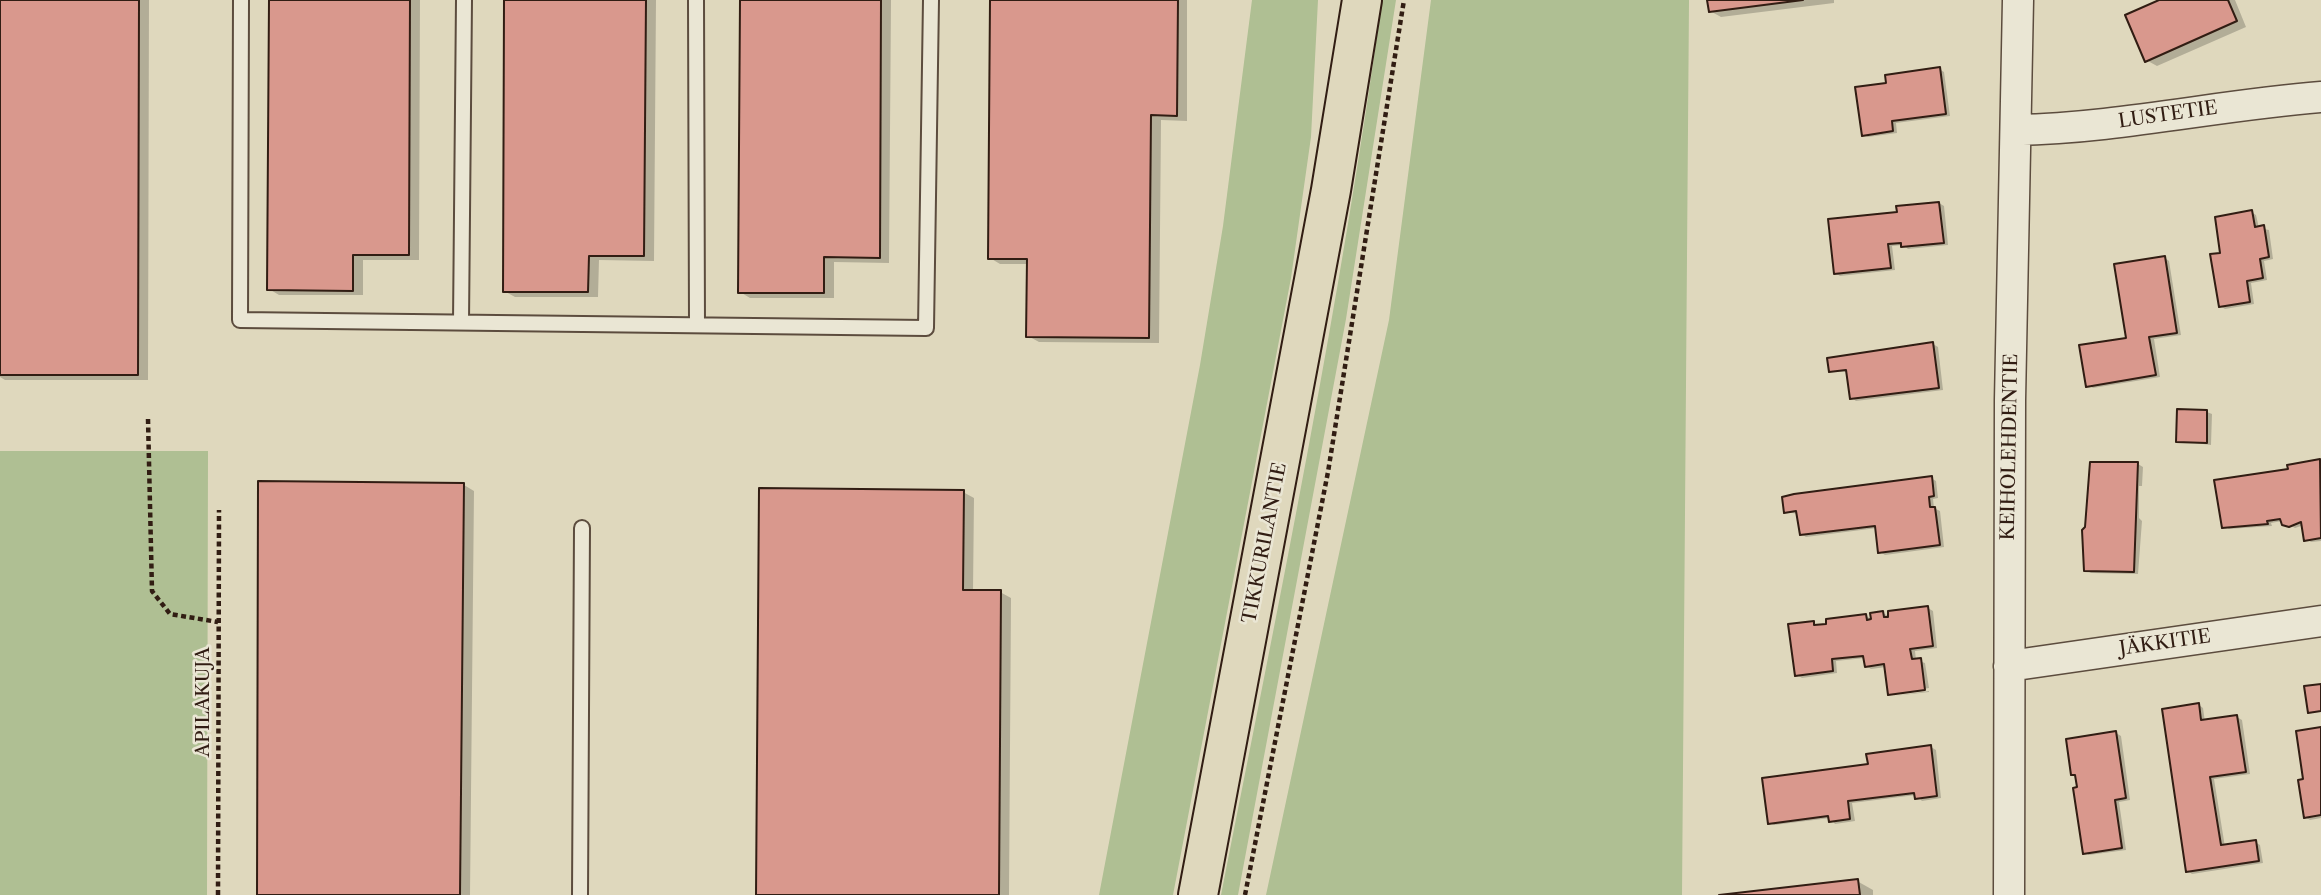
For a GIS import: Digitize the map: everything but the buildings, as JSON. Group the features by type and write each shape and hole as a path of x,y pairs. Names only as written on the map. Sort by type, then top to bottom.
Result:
{"main road":[{"name":"TIKKURILANTIE","path":"1331,190 1334,0"},
{"name":"TIKKURILANTIE","path":"1198,895 1331,190 1362,0"}],"street":[{"name":"KEIHOLEHDENTIE","path":"2008,895 2018,0"},
{"name":"LUSTETIE","path":"2016,130 2063,130 2262,102 2321,97"},
{"name":"JÄKKITIE","path":"2009,666 2321,621"}],"lane":[{"path":"241,0 240,320 926,328 931,0"},
{"path":"461,322 464,0"},
{"path":"695,0 697,324"},
{"path":"580,895 582,528"}],"path":[{"path":"1245,895 1328,472 1404,0"},
{"path":"148,419 152,591 170,614 218,622"},
{"name":"APILAKUJA","path":"218,895 219,510"}],"green space":[{"path":"1252,0 1318,0 1311,137 1291,278 1173,895 1099,895 1200,365 1223,226"},
{"path":"1382,0 1396,0 1346,319 1238,895 1221,895 1329,337"},
{"path":"1431,0 1689,0 1682,895 1266,895 1389,320"},
{"path":"0,451 208,451 207,895 0,895"}]}
